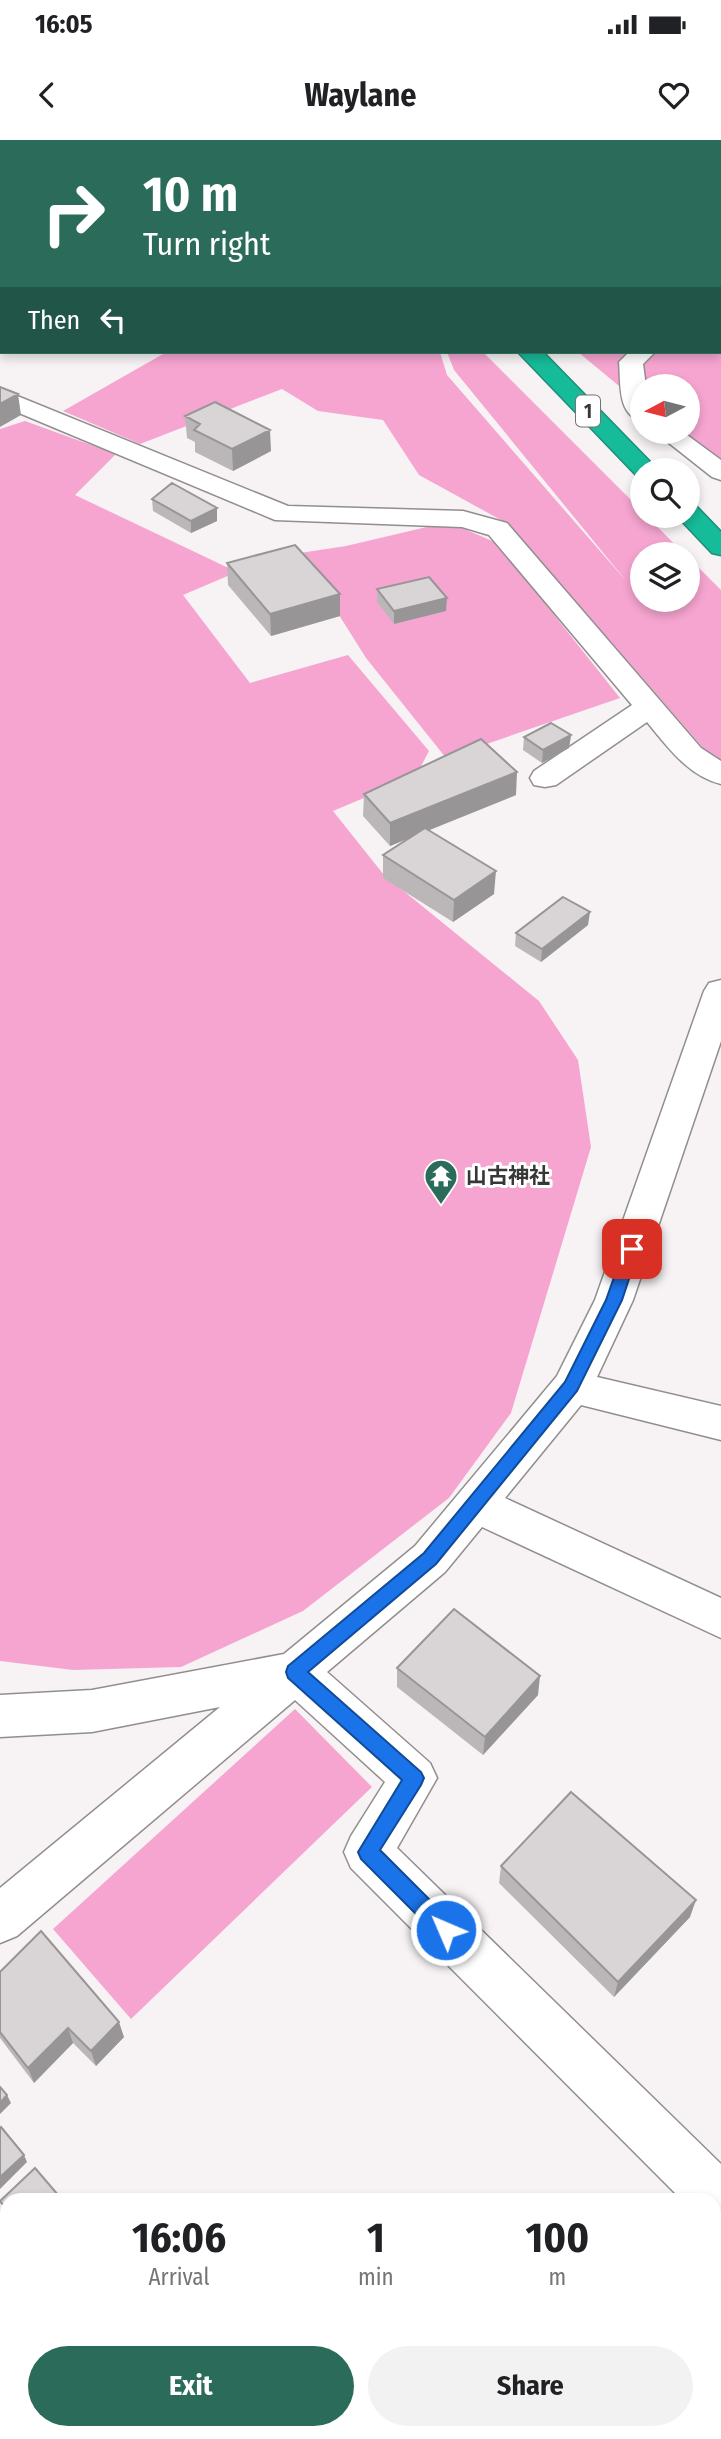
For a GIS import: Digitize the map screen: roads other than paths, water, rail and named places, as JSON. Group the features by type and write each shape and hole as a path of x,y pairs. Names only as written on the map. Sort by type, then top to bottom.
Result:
{"highway":[{"name":"1","path":"532,354 633,458"},
{"path":"700,525 721,547"}],"street":[{"path":"632,374 631,362 641,354"},
{"path":"0,396 284,514 463,519 498,529 691,754 721,775"},
{"path":"683,444 721,472"},
{"path":"545,778 650,706"},
{"path":"0,1919 430,1559 572,1387 614,1300 721,991"},
{"path":"572,1387 721,1423"},
{"path":"475,1504 721,1619"},
{"path":"0,1716 92,1711 295,1672"},
{"path":"295,1672 414,1778 368,1852 713,2193"}],"place":[{"name":"山古神社","path":"441,1206"}]}
